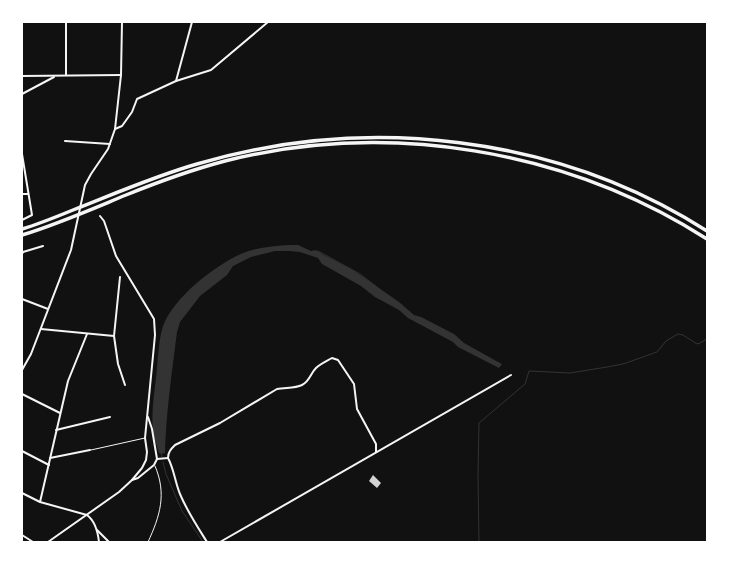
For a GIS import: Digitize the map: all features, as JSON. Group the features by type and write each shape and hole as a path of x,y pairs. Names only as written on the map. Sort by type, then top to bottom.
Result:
{"highway":[{"path":"22,229 176,170 222,157 272,146 319,140 347,138 402,138 463,143 503,150 571,168 603,179 662,206 707,231"},
{"path":"22,235 63,221 117,198 178,175 225,162 274,152 320,146 361,143 401,143 463,149 502,156 565,172 658,210 707,239"}],"street":[{"path":"66,22 66,75"},
{"path":"22,370 31,354 71,250 77,227 82,196 87,180 103,157 110,144 115,129 121,76 122,22"},
{"path":"176,81 192,22"},
{"path":"115,129 122,126 132,112 137,99 176,81 211,70 268,22"},
{"path":"22,76 121,76"},
{"path":"46,76 46,81"},
{"path":"22,94 56,76"},
{"path":"65,141 110,144"},
{"path":"22,154 32,215 22,220"},
{"path":"22,194 28,194"},
{"path":"48,542 119,492 132,480 142,468 146,460 147,452 145,438 155,335 154,319 116,256 104,221 100,216"},
{"path":"22,254 23,252 43,246"},
{"path":"120,277 114,336 118,364 125,385"},
{"path":"22,299 48,309"},
{"path":"41,329 114,336"},
{"path":"40,502 68,381 87,334"},
{"path":"208,542 189,513 179,492 172,466 168,458 170,449 175,445 220,423 277,389 284,387 290,388 303,384 310,379 317,367 332,358 338,360 354,384 356,409 376,444 376,453"},
{"path":"220,542 511,375"},
{"path":"22,394 60,413"},
{"path":"132,480 138,478 154,465 157,459 152,429 147,415"},
{"path":"56,430 110,417"},
{"path":"50,458 90,450"},
{"path":"22,451 49,465"},
{"path":"157,459 168,458"},
{"path":"22,493 40,502 87,515 91,518 97,530 108,542"},
{"path":"97,530 99,542"},
{"path":"22,535 33,542"}],"lane":[{"path":"90,450 145,438"},
{"path":"148,542 156,524 162,501 162,488 154,465"}],"shaded area":[{"path":"298,245 311,251 315,250 321,252 322,254 353,270 399,302 414,315 454,334 464,343 502,364 499,368 458,347 453,342 408,318 399,310 375,297 361,286 322,264 318,258 300,252 289,251 275,251 251,257 233,266 227,275 200,296 180,322 177,332 170,392 165,453 159,453 153,432 152,418 160,338 168,315 176,304 197,283 220,265 232,258 254,249"}],"building":[{"path":"373,475 381,483 377,488 369,481"}],"waterway":[{"path":"320,252 360,274 377,287"},
{"path":"479,542 479,423 525,384 529,371 570,373 623,364 657,352 666,341 678,334 683,335 697,344 707,339"},
{"path":"161,453 162,457"},
{"path":"163,462 166,474 182,511 203,542"}]}
